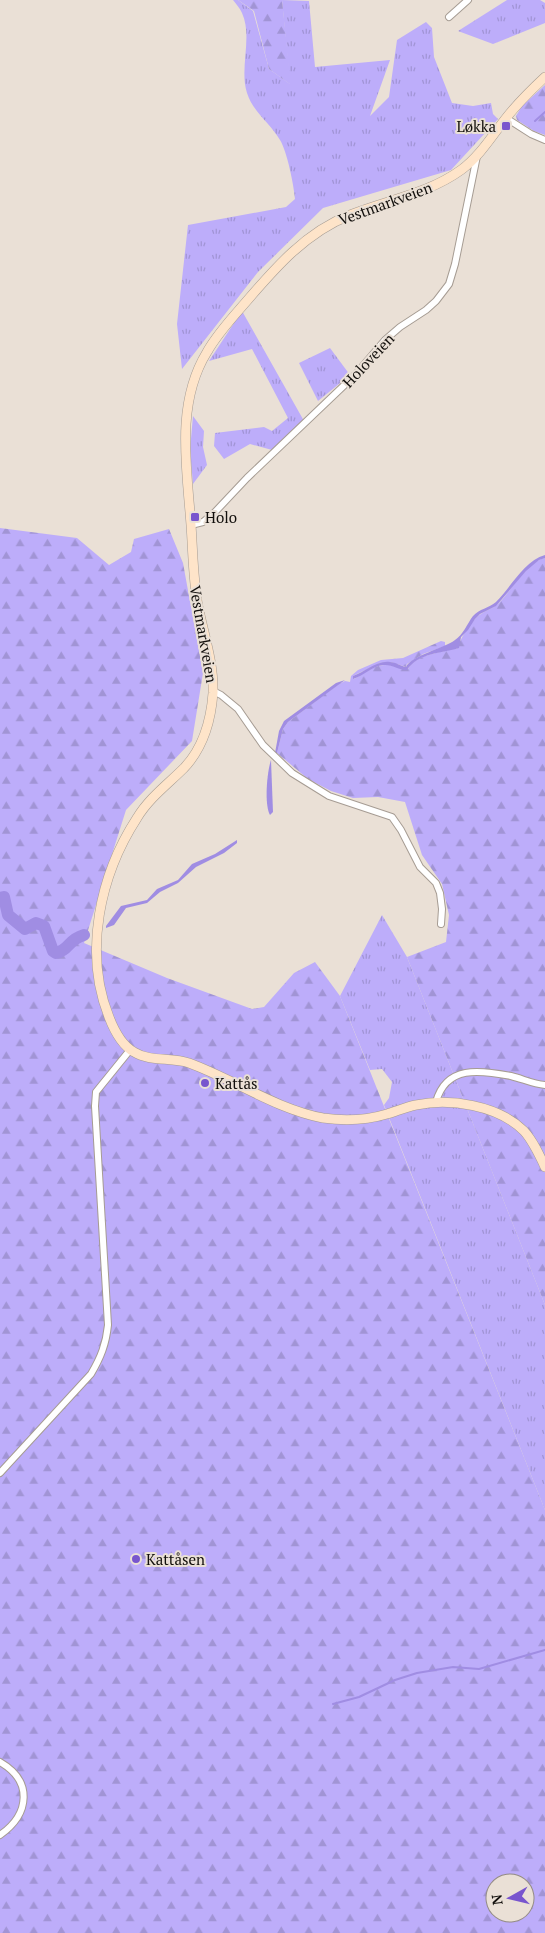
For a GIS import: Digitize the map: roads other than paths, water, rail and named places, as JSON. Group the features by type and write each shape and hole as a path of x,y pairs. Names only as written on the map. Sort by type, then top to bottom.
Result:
{"street":[{"path":"449,17 468,0"},
{"name":"Vestmarkveien","path":"130,1050 123,1043 113,1026 101,990 97,951 101,903 114,865 135,821 155,795 186,766 199,747 207,725 213,691 209,657 194,584 186,449 187,411 195,378 205,355 216,338 275,269 316,233 346,216 434,186 462,169 477,156 506,118 545,77"},
{"path":"506,118 531,134 545,140"},
{"name":"Holoveien","path":"191,525 203,522 215,512 247,478 355,375 385,340 436,301 449,284 455,264 477,156"},
{"path":"213,691 238,709 263,745 292,773 329,796 392,817 401,830 420,867 436,883 440,893 442,924"},
{"path":"0,1473 91,1374 101,1358 107,1343 108,1324 95,1106 96,1092 130,1050 142,1056 189,1062 287,1106 324,1118 344,1120 369,1118 414,1105 436,1102 483,1108 509,1119 529,1138 545,1167"},
{"path":"436,1102 438,1094 446,1081 466,1072 511,1076 545,1085"},
{"path":"0,1762 14,1772 24,1790 22,1810 10,1828 0,1835"}],"waterway":[{"path":"535,121 545,112"},
{"path":"0,898 4,897 8,915 25,929 36,923 44,926 53,951 56,953 61,952 78,937 84,935"},
{"path":"333,1704 359,1697 395,1680 417,1673 453,1667 479,1669 545,1650"}],"place":[{"name":"Løkka","path":"506,126"},
{"name":"Holo","path":"195,517"},
{"name":"Kattås","path":"205,1083"},
{"name":"Kattåsen","path":"136,1559"}]}
